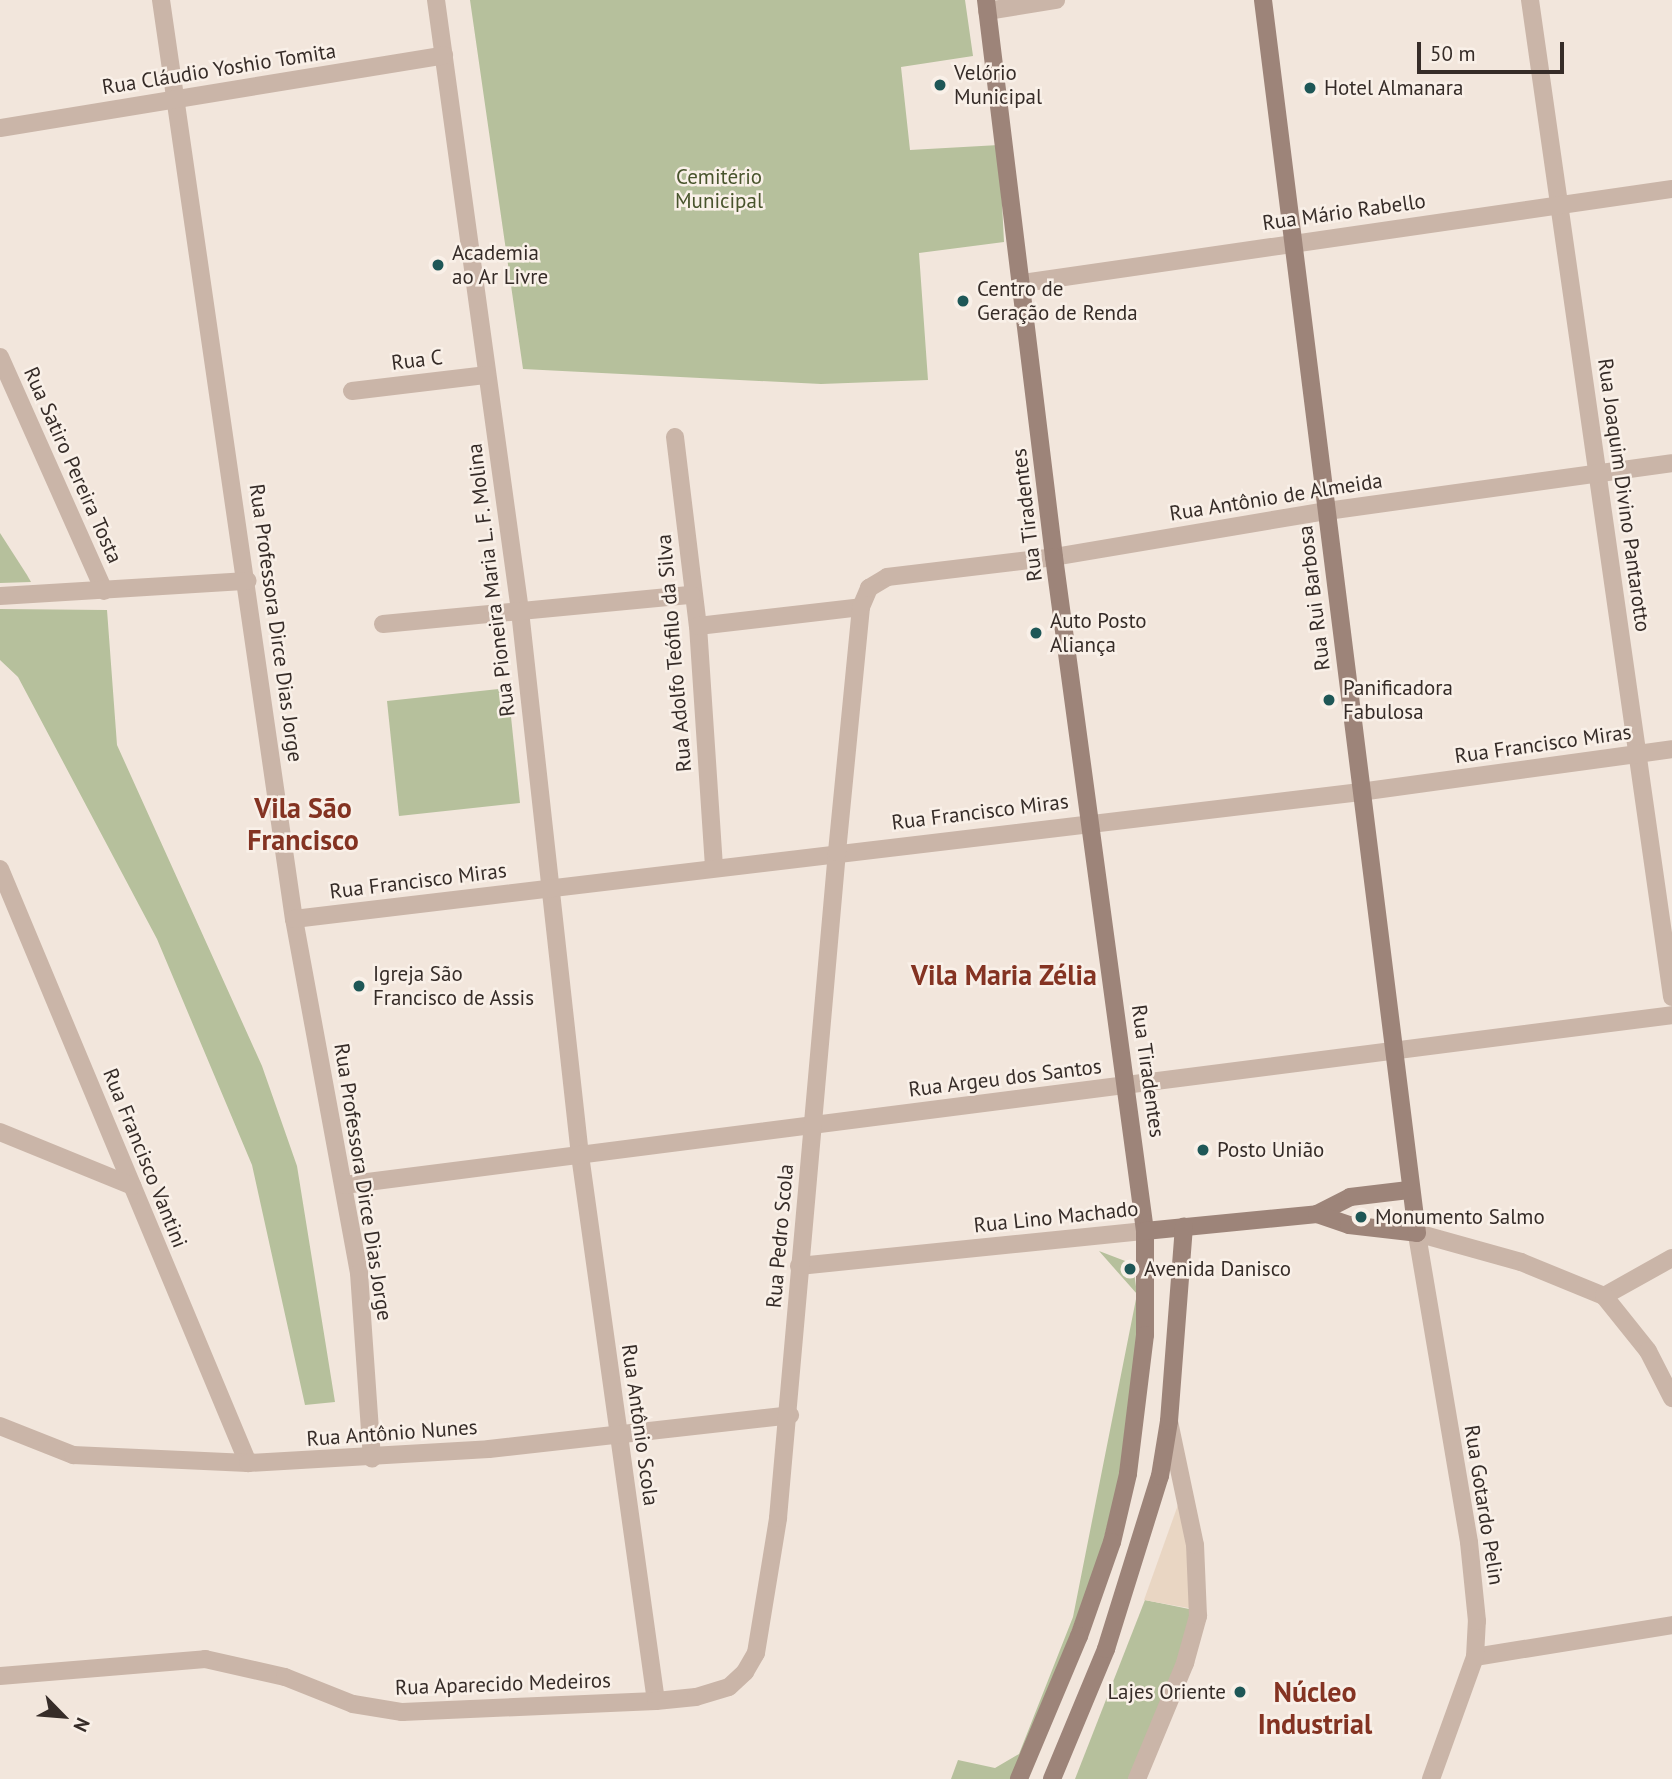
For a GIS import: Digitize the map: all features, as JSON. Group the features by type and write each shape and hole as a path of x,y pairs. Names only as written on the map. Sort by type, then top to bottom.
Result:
{"main road":[{"name":"Rua Rui Barbosa","path":"1263,0 1295,241 1409,1190 1417,1233"},
{"name":"Rua Tiradentes","path":"987,5 999,128 1023,283 1054,557 1145,1231"},
{"name":"Rua Lino Machado","path":"1145,1231 1317,1213 1350,1197 1409,1190"},
{"name":"Rua Lino Machado","path":"1317,1213 1349,1225 1417,1233"},
{"path":"1052,1779 1106,1650 1143,1541 1169,1421 1184,1227"},
{"path":"1019,1779 1079,1636 1112,1542 1128,1474 1145,1335 1145,1231"}],"street":[{"name":"Rua Professora Dirce Dias Jorge","path":"161,0 248,581 294,919 344,1185 365,1324 372,1459"},
{"name":"Rua Pioneira Maria L. F. Molina","path":"436,0 520,611 547,888 580,1155"},
{"path":"987,5 1056,0"},
{"name":"Rua Joaquim Divino Pantarotto","path":"1530,0 1672,997"},
{"name":"Rua Cláudio Yoshio Tomita","path":"0,128 444,55"},
{"name":"Rua Mário Rabello","path":"1023,283 1295,241 1672,189"},
{"name":"Rua Satiro Pereira Tosta","path":"0,358 104,591"},
{"name":"Rua C","path":"352,391 487,375"},
{"name":"Rua Adolfo Teófilo da Silva","path":"674,437 698,626 714,866"},
{"name":"Rua Antônio de Almeida","path":"861,607 869,588 887,577 1054,557 1326,511 1672,463"},
{"path":"0,596 248,581"},
{"path":"383,624 692,595"},
{"path":"698,626 861,607"},
{"name":"Rua Pedro Scola","path":"765,1623 790,1415 799,1266 861,607"},
{"name":"Rua Francisco Miras","path":"294,919 714,866 1360,792 1672,749"},
{"name":"Rua Francisco Vantini","path":"0,869 248,1463"},
{"name":"Rua Argeu dos Santos","path":"344,1185 1672,1015"},
{"path":"0,1132 132,1186"},
{"name":"Rua Antônio Scola","path":"580,1155 656,1701"},
{"name":"Rua Lino Machado","path":"799,1266 1145,1231"},
{"name":"Rua Lino Machado","path":"1417,1233 1521,1262 1604,1296 1648,1351 1672,1398"},
{"name":"Rua Gotardo Pelin","path":"1417,1233 1469,1542 1478,1621 1475,1657 1431,1779"},
{"path":"1604,1296 1672,1258"},
{"name":"Rua Antônio Nunes","path":"0,1426 73,1455 248,1463 372,1459 790,1415"},
{"path":"1137,1779 1185,1664 1198,1616 1195,1545 1169,1421"},
{"name":"Rua Aparecido Medeiros","path":"0,1676 205,1659 285,1677 378,1710 429,1712 656,1701 696,1697 729,1687 751,1663 765,1623"},
{"path":"1475,1657 1672,1625"}],"green space":[{"name":"Cemitério Municipal","path":"470,0 965,0 973,56 901,67 910,150 999,145 1004,242 919,253 928,380 821,384 523,369"},
{"path":"0,533 27,575 31,582 0,583"},
{"path":"0,609 107,610 117,745 262,1066 297,1166 335,1402 305,1405 252,1165 157,939 18,677 0,660"},
{"path":"508,688 520,803 399,816 387,701"},
{"path":"1099,1251 1133,1264 1137,1294"},
{"path":"1137,1294 1136,1362 1120,1475 1099,1558 1016,1779 951,1779 958,1760 995,1768 1019,1754 1073,1617"},
{"path":"1145,1600 1194,1610 1192,1628 1128,1779 1075,1779"}],"shaded area":[{"path":"1179,1502 1184,1505 1194,1609 1144,1600"}],"place":[{"name":"Velório Municipal","path":"940,85"},
{"name":"Hotel Almanara","path":"1310,88"},
{"name":"Academia ao Ar Livre","path":"438,265"},
{"name":"Centro de Geração de Renda","path":"963,301"},
{"name":"Auto Posto Aliança","path":"1036,633"},
{"name":"Panificadora Fabulosa","path":"1329,700"},
{"name":"Igreja São Francisco de Assis","path":"359,986"},
{"name":"Posto União","path":"1203,1150"},
{"name":"Monumento Salmo","path":"1361,1217"},
{"name":"Avenida Danisco","path":"1130,1269"},
{"name":"Lajes Oriente","path":"1240,1692"}],"district":[{"name":"Vila São Francisco","path":"303,824"},
{"name":"Vila Maria Zélia","path":"1004,975"},
{"name":"Núcleo Industrial","path":"1315,1708"}]}
